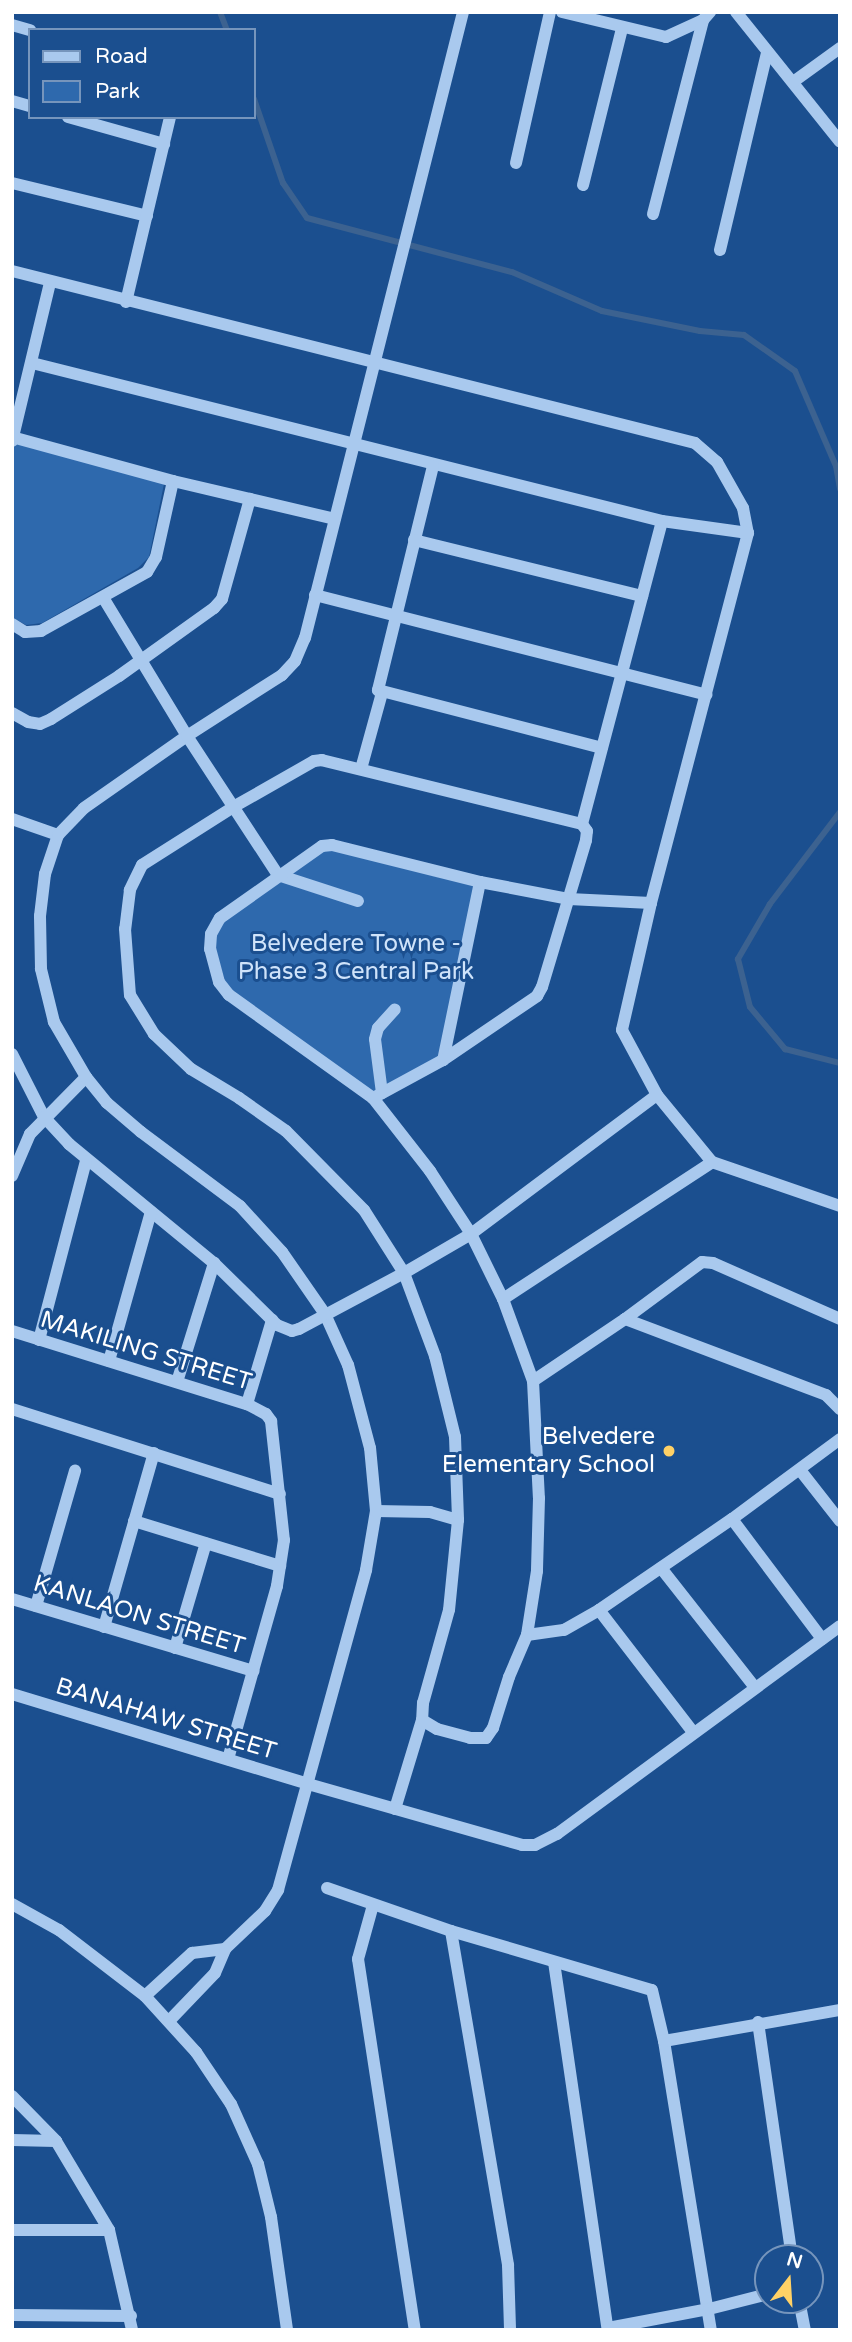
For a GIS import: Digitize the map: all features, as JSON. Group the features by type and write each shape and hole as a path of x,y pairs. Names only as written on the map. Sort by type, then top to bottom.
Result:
{"street":[{"path":"169,2021 215,1973 225,1949 273,1901 358,1605 376,1511 370,1448 348,1366 325,1314 262,1226 107,1103 86,1077 54,1022 41,969 45,874 58,835 84,808 187,736 282,675 295,661 305,638 463,12"},
{"path":"516,163 550,12"},
{"path":"562,12 666,37 706,16"},
{"path":"736,12 840,142"},
{"path":"653,214 706,16"},
{"path":"583,185 622,28"},
{"path":"793,82 840,48"},
{"path":"720,250 767,52"},
{"path":"75,119 164,144"},
{"path":"126,302 170,119"},
{"path":"12,183 148,216"},
{"path":"12,271 50,283 695,443 718,462 732,484 748,533 651,903 622,1030 657,1095 712,1162 840,1206"},
{"path":"50,283 13,438 173,481 335,519"},
{"path":"32,363 353,446 662,521 748,533"},
{"path":"433,466 378,686 383,693 602,748"},
{"path":"12,624 25,632 41,631 103,599 147,572 156,557 173,481"},
{"path":"12,713 40,724 51,719 141,660 222,599 250,499"},
{"path":"582,824 662,521"},
{"path":"414,540 642,596"},
{"path":"315,595 706,695"},
{"path":"103,599 187,736 278,875 358,901"},
{"path":"361,769 383,693"},
{"path":"378,1096 443,1060 537,996 569,899 587,831 582,824 361,769 322,760 314,761 235,806 142,865 130,890 125,929 130,995 154,1034 191,1069 239,1098 286,1132 364,1210 404,1273 435,1356 455,1437 458,1520 449,1609 423,1703 422,1720 395,1809"},
{"path":"12,819 58,835"},
{"path":"422,1720 437,1729 470,1738 486,1738 493,1728 509,1676 527,1634 537,1571 539,1498 533,1381 503,1299 471,1234 378,1096 229,995 219,982 210,949 211,934 220,918 278,875 322,846 332,845 480,882 569,899 651,903"},
{"path":"443,1060 480,882"},
{"path":"378,1096 375,1039 378,1028 395,1009"},
{"path":"12,1054 44,1116 86,1161 214,1263 272,1320 292,1331 404,1273 471,1234 657,1095"},
{"path":"12,1176 23,1146 44,1116 86,1077"},
{"path":"39,1339 86,1161"},
{"path":"503,1299 712,1162"},
{"path":"109,1361 151,1212"},
{"path":"533,1381 625,1319 702,1262 713,1263 840,1319"},
{"path":"177,1382 214,1263"},
{"path":"625,1319 826,1395 840,1409"},
{"path":"247,1404 272,1320"},
{"name":"MAKILING STREET","path":"12,1331 247,1404 266,1414 273,1430 280,1494"},
{"path":"12,1409 280,1494 284,1541 280,1566 228,1759"},
{"path":"527,1634 564,1630 599,1610 800,1470 840,1439"},
{"path":"104,1627 154,1453"},
{"path":"800,1470 840,1521"},
{"path":"36,1606 75,1471"},
{"path":"376,1511 421,1511 458,1520"},
{"path":"732,1518 822,1639"},
{"path":"134,1521 280,1566"},
{"path":"175,1648 206,1544"},
{"path":"661,1567 754,1686"},
{"name":"KANLAON STREET","path":"12,1599 253,1671"},
{"path":"599,1610 693,1732 840,1626"},
{"name":"BANAHAW STREET","path":"12,1694 308,1784 522,1845 536,1845 557,1834 693,1732"},
{"path":"327,1888 451,1931 652,1990 664,2041 711,2330"},
{"path":"12,1904 59,1930 145,1996 196,2052 231,2104 258,2164 278,2256 287,2330"},
{"path":"373,1905 358,1959 415,2330"},
{"path":"451,1931 508,2265 510,2330"},
{"path":"145,1996 192,1953 225,1949"},
{"path":"554,1962 608,2329 754,2298"},
{"path":"664,2041 758,2022 840,2010"},
{"path":"758,2022 790,2244"},
{"path":"12,2096 56,2141 109,2230 131,2316 132,2330"},
{"path":"12,2140 56,2141"},
{"path":"12,2230 109,2230"},
{"path":"12,2315 131,2316"}],"green space":[{"path":"12,441 165,479 149,557 138,568 42,623 26,625 12,617"},
{"name":"Belvedere Towne - Phase 3 Central Park","path":"322,846 476,881 443,1060 373,1098 229,995 211,934 220,918"}],"waterway":[{"path":"220,12 226,28"},
{"path":"256,105 283,183 307,218 512,272 602,311 700,331 744,335 795,371 836,466 840,489"},
{"path":"840,812 770,904 738,959 750,1007 785,1049 840,1063"}],"place":[{"name":"Belvedere Elementary School","path":"669,1451"}]}
